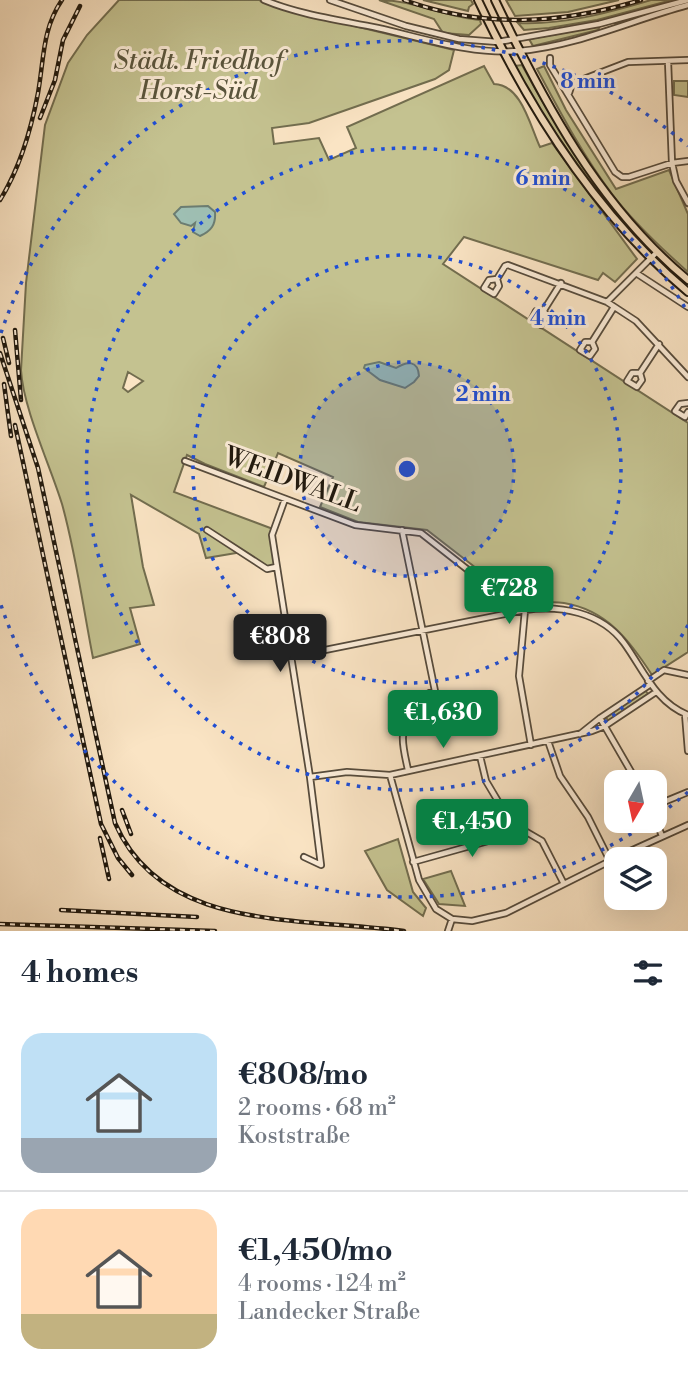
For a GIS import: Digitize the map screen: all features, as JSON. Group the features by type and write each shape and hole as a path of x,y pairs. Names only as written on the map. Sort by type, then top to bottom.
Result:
{"main road":[{"path":"478,0 503,52 567,157 607,211 651,258 688,292"},
{"path":"495,0 553,113 590,171 625,218 688,280"}],"street":[{"path":"264,0 428,40 503,52 565,42 688,3"},
{"path":"330,0 406,26 458,39 498,42 599,24 688,3"},
{"path":"550,58 550,65 610,164 622,177 688,161"},
{"path":"569,94 576,82 619,64 634,61 688,60"},
{"path":"668,61 672,163 676,181 688,203"},
{"path":"607,302 657,252"},
{"path":"497,279 508,265 607,302 636,321 688,377"},
{"path":"636,273 688,307"},
{"path":"544,310 561,283"},
{"path":"592,342 614,307"},
{"path":"640,373 659,344"},
{"path":"688,403 680,404 675,411 685,417 688,412"},
{"name":"WEIDWALL","path":"185,460 355,525 402,530 426,536 483,581 514,590 519,594 525,610"},
{"path":"285,499 272,535 321,865 304,857"},
{"path":"207,530 267,569 276,567"},
{"path":"402,530 435,691 421,696 417,701 404,731 408,770"},
{"path":"290,657 525,610 561,608 604,624 625,645 656,692 668,704 687,714 685,736 688,751"},
{"path":"525,610 519,676 531,745"},
{"path":"579,734 664,670 688,675"},
{"path":"310,777 347,772 390,775 579,734 605,726 656,692"},
{"path":"600,718 630,770"},
{"path":"548,741 560,776 588,817 604,848"},
{"path":"480,756 486,780 511,824 542,841 564,884"},
{"path":"390,775 413,862 426,895 436,909 452,919 472,921 506,913 604,863"},
{"path":"667,801 688,792"},
{"path":"508,836 511,824"},
{"path":"638,847 688,825"},
{"path":"413,862 524,831"},
{"path":"448,929 452,919"}],"green space":[{"name":"Städt. Friedhof Horst-Süd","path":"119,0 259,0 276,7 454,50 449,70 435,79 309,123 272,128 274,144 319,138 329,160 356,148 347,127 484,66 494,84 512,91 524,108 540,147 552,143 637,259 615,282 603,273 598,280 464,237 443,264 688,423 688,652 652,675 626,639 593,612 564,603 531,603 522,589 485,575 427,530 358,522 320,507 333,477 278,453 264,487 187,455 174,492 273,529 276,567 267,569 242,552 206,558 199,534 131,495 143,567 154,605 130,608 140,644 93,658 67,523 32,419 21,370 26,283 45,125 68,63 87,35","holes":["128,372 143,381 128,392 123,388"]},
{"path":"379,0 480,20 481,24 469,35 443,33 434,19"},
{"path":"423,0 471,0 473,4 468,11"},
{"path":"506,0 619,0 568,12 515,16"},
{"path":"651,0 672,0 597,20 549,28 524,30 518,23 569,20"},
{"path":"596,27 598,30 533,46 529,39"},
{"path":"522,65 579,159 611,203 647,245 644,248 591,183 559,138 514,66"},
{"path":"544,66 566,110 616,189 669,170 688,214 688,272 620,205 601,179 537,69"},
{"path":"674,81 688,81 688,97 674,95"},
{"path":"645,690 648,694 608,721 606,717"},
{"path":"398,839 413,892 426,908 423,916 387,890 365,851"},
{"path":"451,871 465,906 439,904 423,879"}],"water":[{"path":"208,206 215,212 215,221 210,230 200,236 193,232 195,223 191,226 181,223 174,214 181,207"},
{"path":"379,362 396,368 411,363 417,367 419,376 405,388 380,380 364,368 365,365"}],"railway":[{"path":"0,200 19,162 28,135 38,93 47,33 62,0"},
{"path":"404,0 464,16 522,20 581,14 641,0"},
{"path":"40,118 55,80 63,40 80,6"},
{"path":"15,330 21,400"},
{"path":"3,338 9,363"},
{"path":"0,353 38,468 115,823 136,858 165,883 198,901 236,912 277,919 404,931"},
{"path":"4,384 11,436"},
{"path":"15,425 101,824 118,858 132,875"},
{"path":"122,810 131,834"},
{"path":"100,838 109,879"},
{"path":"61,910 197,917"},
{"path":"0,924 215,931"}]}
